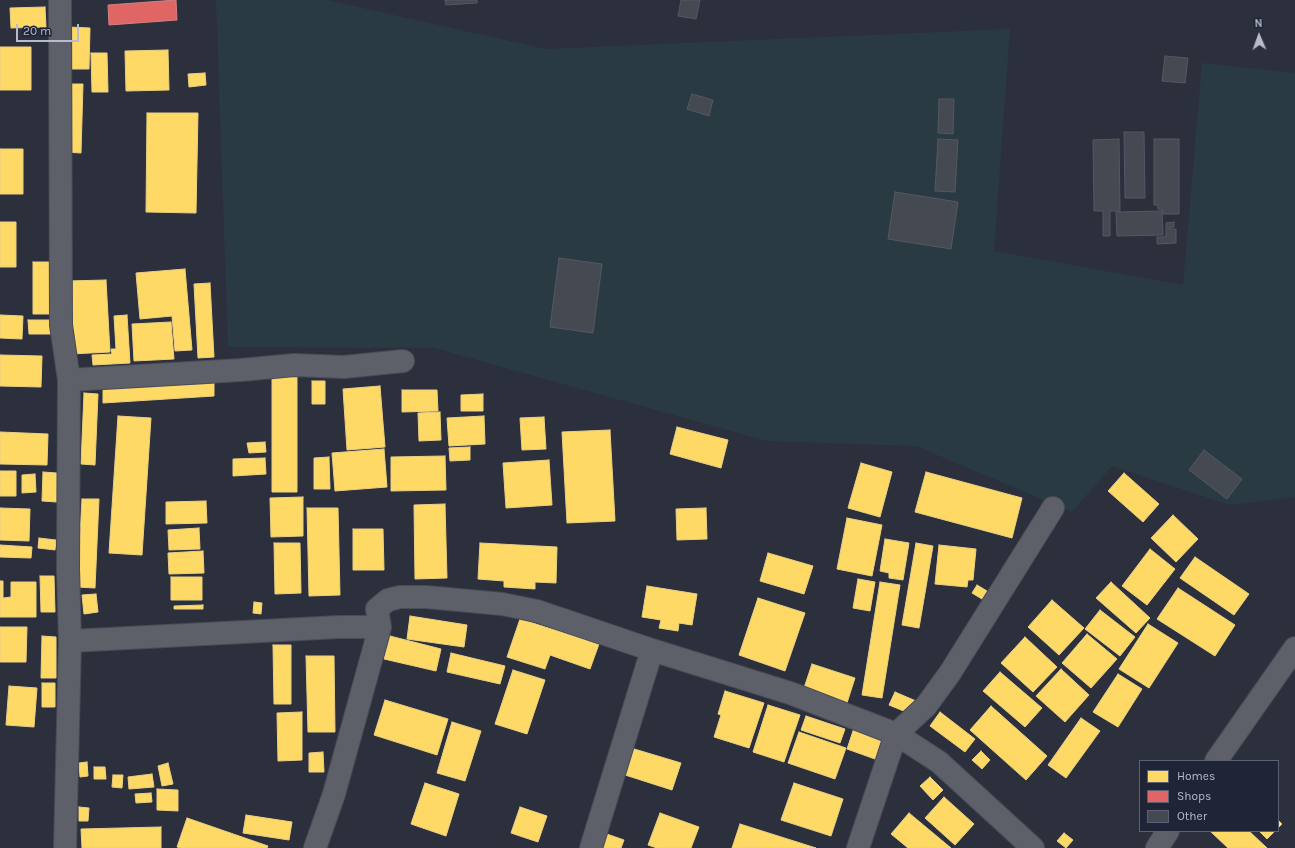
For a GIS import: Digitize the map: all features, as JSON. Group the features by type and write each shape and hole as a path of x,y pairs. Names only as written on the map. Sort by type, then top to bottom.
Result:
{"street":[{"path":"60,0 61,325 69,380 68,568 70,641 64,848"},
{"path":"69,380 241,370 294,365 344,367 403,361"},
{"path":"858,848 896,734 926,706 934,695 954,666 1053,508"},
{"path":"315,848 334,794 380,627 377,609 388,600 400,597 433,598 502,604 537,611 652,650 790,693 896,734 939,762 1033,848"},
{"path":"70,641 339,627 380,627"},
{"path":"1217,760 1295,648"},
{"path":"591,848 652,650"},
{"path":"1157,848 1167,832"}],"shaded area":[{"path":"216,0 327,0 546,49 1010,29 994,251 1183,285 1202,63 1295,73 1295,497 1230,505 1112,466 1072,512 916,446 767,441 434,348 228,347"}],"building: Homes":[{"path":"45,7 46,27 11,28 10,8"},
{"path":"69,27 90,28 89,69 68,69"},
{"path":"0,47 31,47 31,90 0,90"},
{"path":"168,50 169,90 126,91 125,51"},
{"path":"91,53 107,53 108,92 92,92"},
{"path":"205,73 206,85 189,87 188,74"},
{"path":"67,84 83,84 81,153 65,152"},
{"path":"147,113 198,113 196,213 146,212"},
{"path":"0,149 23,149 23,194 0,194"},
{"path":"0,222 16,222 16,267 0,267"},
{"path":"33,262 55,262 55,314 33,314"},
{"path":"185,269 192,350 175,351 172,316 140,319 136,273"},
{"path":"106,280 110,352 71,354 67,281"},
{"path":"210,283 214,357 198,358 194,284"},
{"path":"0,315 23,316 22,339 0,338"},
{"path":"127,315 130,363 93,365 92,355 112,354 111,349 116,349 114,316"},
{"path":"28,320 51,320 51,334 29,334"},
{"path":"171,322 174,359 134,361 132,324"},
{"path":"0,355 42,356 41,387 0,386"},
{"path":"272,377 297,377 297,492 272,492"},
{"path":"312,381 325,381 325,404 312,404"},
{"path":"214,383 214,396 103,403 103,389"},
{"path":"380,386 385,447 347,450 343,389"},
{"path":"402,390 437,390 438,411 402,412"},
{"path":"84,393 98,394 95,465 81,464"},
{"path":"483,394 483,411 461,411 461,395"},
{"path":"440,412 441,440 419,441 418,413"},
{"path":"118,416 151,418 142,555 109,553"},
{"path":"484,416 485,444 449,446 447,418"},
{"path":"544,417 546,449 522,450 520,418"},
{"path":"677,427 728,440 721,468 670,454"},
{"path":"610,430 615,521 567,523 562,432"},
{"path":"0,432 48,434 47,465 0,464"},
{"path":"265,442 266,452 249,453 247,443"},
{"path":"470,447 470,460 450,461 449,448"},
{"path":"384,449 387,487 335,491 332,453"},
{"path":"445,456 446,490 391,491 391,457"},
{"path":"329,457 330,489 314,489 314,458"},
{"path":"265,458 266,474 233,476 233,459"},
{"path":"549,460 552,505 506,508 503,463"},
{"path":"861,463 892,472 880,517 848,508"},
{"path":"0,471 16,471 16,496 0,496"},
{"path":"43,472 57,473 57,502 42,501"},
{"path":"926,472 1022,498 1012,538 915,512"},
{"path":"1124,473 1159,504 1143,522 1108,491"},
{"path":"35,474 36,492 22,493 22,475"},
{"path":"303,497 303,536 271,537 270,498"},
{"path":"82,499 99,499 95,588 77,587"},
{"path":"206,501 207,523 166,524 166,502"},
{"path":"445,504 447,578 415,579 414,505"},
{"path":"0,508 30,509 29,541 0,540"},
{"path":"307,508 338,508 340,595 309,596"},
{"path":"706,508 707,539 677,540 676,509"},
{"path":"1173,515 1198,539 1176,562 1151,538"},
{"path":"847,518 882,525 872,576 837,569"},
{"path":"199,528 200,549 169,550 168,530"},
{"path":"353,529 383,529 384,570 353,570"},
{"path":"39,538 56,540 55,550 38,548"},
{"path":"885,539 909,543 903,580 889,578 889,573 880,571"},
{"path":"274,543 300,543 301,593 275,594"},
{"path":"480,543 557,547 556,583 535,582 535,589 504,587 504,581 478,579"},
{"path":"916,543 933,546 919,628 902,625"},
{"path":"0,545 32,547 31,558 0,557"},
{"path":"939,545 976,549 973,580 968,580 967,587 935,584"},
{"path":"1150,549 1175,569 1147,605 1122,586"},
{"path":"203,551 204,573 169,574 168,553"},
{"path":"768,553 813,566 804,594 760,581"},
{"path":"1195,557 1249,594 1234,615 1180,578"},
{"path":"40,576 54,576 55,612 41,612"},
{"path":"171,577 202,577 202,600 171,600"},
{"path":"858,579 875,582 870,611 853,608"},
{"path":"0,581 3,581 3,598 11,597 11,582 36,582 36,617 0,617"},
{"path":"880,582 900,585 882,698 862,695"},
{"path":"1111,582 1150,618 1136,633 1096,598"},
{"path":"977,585 987,591 982,599 972,593"},
{"path":"647,586 697,594 692,625 679,623 678,631 659,628 661,620 642,617"},
{"path":"1178,588 1235,625 1215,656 1157,619"},
{"path":"96,594 98,612 84,614 82,595"},
{"path":"758,598 805,613 785,671 739,655"},
{"path":"1052,600 1084,628 1059,655 1028,627"},
{"path":"254,602 262,603 261,614 253,613"},
{"path":"203,605 203,609 174,609 174,606"},
{"path":"1100,610 1135,637 1120,656 1085,629"},
{"path":"410,616 467,625 464,647 407,639"},
{"path":"520,619 599,644 590,669 550,655 545,669 507,657"},
{"path":"1148,624 1178,643 1149,688 1119,669"},
{"path":"0,627 27,627 26,662 0,662"},
{"path":"1087,634 1117,659 1091,688 1062,663"},
{"path":"42,636 56,637 56,678 41,678"},
{"path":"390,636 441,649 436,671 384,659"},
{"path":"1025,637 1057,667 1033,692 1001,663"},
{"path":"273,645 291,645 291,704 274,704"},
{"path":"451,653 505,666 500,684 447,672"},
{"path":"306,656 334,656 335,732 308,732"},
{"path":"812,664 855,678 846,706 803,691"},
{"path":"1061,669 1089,695 1065,722 1036,696"},
{"path":"513,670 545,680 527,734 495,724"},
{"path":"1000,672 1042,708 1025,727 983,691"},
{"path":"1118,674 1142,689 1118,727 1093,712"},
{"path":"42,683 55,683 55,707 42,707"},
{"path":"9,686 37,688 34,727 6,725"},
{"path":"725,691 764,703 749,748 714,737 721,715 718,714"},
{"path":"895,692 916,701 911,714 889,705"},
{"path":"385,700 448,719 437,755 374,735"},
{"path":"768,705 800,715 784,762 753,752"},
{"path":"991,706 1047,756 1026,780 970,730"},
{"path":"302,712 302,760 278,761 277,713"},
{"path":"940,712 975,739 965,752 930,726"},
{"path":"806,716 845,729 840,743 801,730"},
{"path":"1081,718 1100,731 1066,778 1048,765"},
{"path":"452,722 481,731 465,781 437,773"},
{"path":"854,728 882,737 875,759 847,749"},
{"path":"799,732 846,748 835,779 788,763"},
{"path":"631,748 681,763 672,790 622,774"},
{"path":"981,751 990,760 982,769 972,760"},
{"path":"323,752 324,772 309,772 309,753"},
{"path":"87,762 88,776 80,777 79,763"},
{"path":"168,763 173,784 162,786 158,766"},
{"path":"94,767 105,767 106,779 94,779"},
{"path":"152,774 154,787 129,789 128,777"},
{"path":"113,775 123,775 122,788 112,787"},
{"path":"930,777 943,790 933,800 920,786"},
{"path":"425,783 459,794 446,836 411,824"},
{"path":"794,783 843,799 831,836 781,820"},
{"path":"157,789 178,790 178,811 157,810"},
{"path":"151,793 152,802 136,803 135,794"},
{"path":"944,797 974,824 955,845 925,818"},
{"path":"79,807 89,808 88,821 79,821"},
{"path":"520,807 547,816 538,842 511,833"},
{"path":"660,813 699,827 691,848 657,848 648,845"},
{"path":"909,813 951,848 908,848 891,834"},
{"path":"246,815 292,822 289,840 243,833"},
{"path":"187,818 268,846 267,848 177,847"},
{"path":"740,824 816,848 732,848"},
{"path":"161,827 161,848 82,848 81,829"},
{"path":"1211,832 1250,832 1267,848 1228,848"},
{"path":"1260,832 1274,832 1267,839"},
{"path":"604,833 624,840 621,848 598,848"},
{"path":"1064,833 1073,840 1066,848 1057,841"}],"building: Shops":[{"path":"176,0 177,20 109,25 108,5"}],"building: Other":[{"path":"445,0 477,0 477,3 446,5"},
{"path":"681,0 700,0 696,19 678,16"},
{"path":"1165,56 1188,58 1185,83 1162,81"},
{"path":"692,94 713,100 709,116 687,109"},
{"path":"939,99 954,99 953,134 938,133"},
{"path":"1124,132 1144,132 1145,198 1125,198"},
{"path":"938,139 958,140 955,192 935,191"},
{"path":"1119,139 1120,211 1110,211 1110,236 1103,236 1103,211 1094,211 1093,140"},
{"path":"1154,139 1179,139 1179,214 1163,214 1163,210 1158,209 1158,205 1154,205"},
{"path":"895,192 958,202 951,249 888,239"},
{"path":"1162,211 1163,235 1117,236 1116,212"},
{"path":"1174,222 1174,227 1170,227 1170,229 1176,229 1176,243 1157,244 1157,237 1166,237 1166,223"},
{"path":"559,258 602,264 593,333 550,327"},
{"path":"1204,450 1242,479 1227,499 1189,470"}]}
